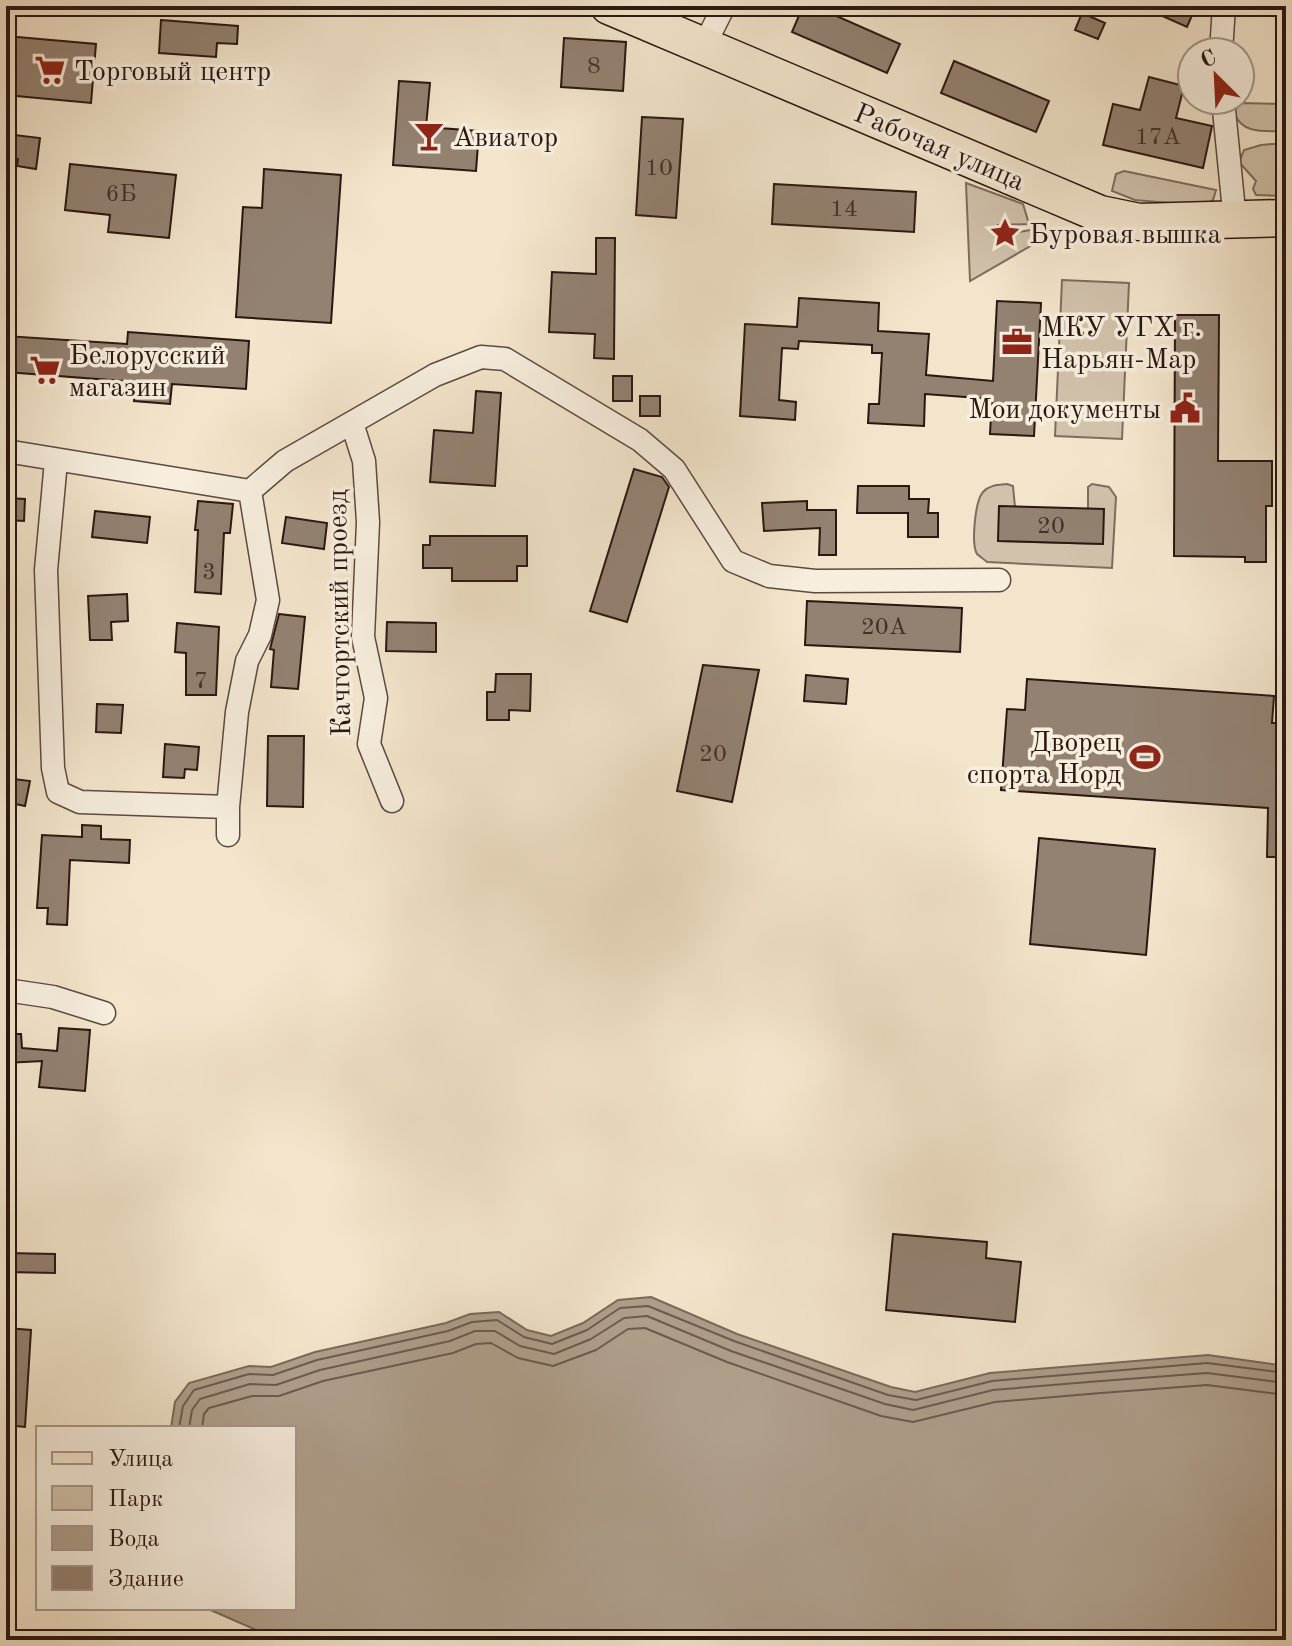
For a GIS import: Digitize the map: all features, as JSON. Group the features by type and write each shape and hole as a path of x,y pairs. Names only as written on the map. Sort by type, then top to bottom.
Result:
{"main road":[{"name":"Рабочая улица","path":"609,6 1100,214 1139,222 1286,218"}],"street":[{"path":"704,46 724,6"},
{"path":"1222,36 1224,6"},
{"path":"1225,116 1235,221"},
{"path":"6,451 250,491 285,461 435,375 481,357 505,359 640,440 674,469 733,561 769,576 815,581 999,580"},
{"name":"Качгортский проезд","path":"352,423 364,461 368,522 363,637 376,698 369,744 392,801"},
{"path":"56,461 46,570 53,768 58,792 80,802 228,807"},
{"path":"228,835 228,807 240,699 247,661 260,635 268,600 250,491"},
{"path":"6,990 53,997 104,1013"}],"green space":[{"path":"1256,103 1286,104 1286,131 1255,130 1242,125 1236,116 1256,116"},
{"path":"1286,143 1286,196 1256,195 1253,189 1256,181 1239,162 1244,150"},
{"path":"1124,171 1216,190 1213,200 1204,206 1135,200 1112,191 1116,174"},
{"path":"966,183 1023,204 1029,224 998,225 999,239 1012,239 1013,233 1031,230 1034,244 970,281"},
{"path":"1062,280 1129,283 1122,439 1055,436"},
{"path":"1007,484 1013,486 1015,507 999,507 999,541 1102,544 1103,510 1088,509 1088,487 1092,484 1109,487 1116,497 1112,568 987,562 979,556 975,549 974,532 980,497 988,488"}],"water":[{"path":"651,1297 737,1334 891,1387 915,1392 990,1373 1208,1355 1286,1366 1286,1640 279,1640 211,1610 296,1610 296,1426 171,1426 175,1402 189,1383 249,1366 271,1367 315,1352 446,1323 470,1314 499,1312 527,1330 551,1336 583,1323 618,1300"}],"building":[{"path":"803,6 814,6 900,44 887,73 792,32"},
{"path":"1140,6 1196,6 1187,27"},
{"path":"1082,13 1105,23 1098,39 1075,30"},
{"path":"161,20 238,26 237,44 217,43 216,57 159,53"},
{"name":"Торговый центр","path":"6,36 96,44 91,103 6,95"},
{"path":"564,38 626,42 623,91 561,87"},
{"path":"954,61 1049,101 1036,132 941,93"},
{"path":"1149,77 1176,84 1176,118 1212,126 1203,168 1103,145 1113,104 1140,110"},
{"path":"399,81 430,83 426,127 479,131 476,171 393,165"},
{"path":"642,117 683,119 676,218 636,215"},
{"path":"6,134 40,138 36,169 17,166 18,159 6,157"},
{"path":"70,164 176,175 169,238 108,232 110,215 65,210"},
{"path":"264,169 341,175 331,323 236,317 243,207 262,208"},
{"path":"774,184 916,192 914,232 772,224"},
{"path":"596,238 615,238 614,359 594,358 595,334 549,332 552,272 596,274"},
{"path":"799,298 879,303 878,331 929,334 926,375 993,381 997,301 1041,303 1034,436 990,434 992,399 925,394 924,426 868,423 869,404 879,404 882,353 872,353 872,345 799,341 798,349 782,348 779,400 796,402 795,420 740,416 745,324 797,327"},
{"path":"1175,315 1219,315 1218,461 1272,461 1272,506 1266,506 1266,562 1245,562 1245,557 1174,556"},
{"path":"128,332 249,341 246,389 172,384 170,404 134,401 136,382 6,372 6,336 127,344"},
{"path":"613,376 632,376 632,401 613,401"},
{"path":"476,391 501,393 495,486 430,482 434,430 473,433"},
{"path":"640,396 660,396 660,416 640,416"},
{"path":"634,469 662,477 669,487 627,622 590,611"},
{"path":"858,486 909,486 909,499 929,499 928,513 938,513 938,537 908,537 908,513 857,513"},
{"path":"6,498 25,499 24,521 6,520"},
{"path":"198,501 233,504 230,533 224,533 221,594 195,592"},
{"path":"807,501 807,510 836,510 836,555 819,555 820,528 764,531 762,503"},
{"path":"999,506 1104,509 1103,544 998,541"},
{"path":"95,511 150,517 147,543 92,537"},
{"path":"286,517 327,523 324,549 282,543"},
{"path":"430,536 527,536 527,566 517,566 517,581 452,581 452,568 423,568 423,545 430,545"},
{"path":"127,594 128,621 111,622 112,640 90,640 88,596"},
{"path":"807,601 962,608 960,652 805,645"},
{"path":"279,614 305,617 298,689 271,687 274,650 270,649"},
{"path":"387,622 436,623 436,652 386,651"},
{"path":"177,623 219,627 216,695 186,695 186,653 175,652"},
{"path":"703,665 759,670 732,802 677,791"},
{"path":"496,674 531,674 530,711 509,710 509,720 487,720 487,692 495,692"},
{"path":"806,675 848,679 846,704 804,701"},
{"name":"Дворец спорта Норд","path":"1027,679 1274,696 1272,723 1286,723 1286,857 1267,857 1268,808 1001,790 1007,709 1025,710"},
{"path":"97,704 123,705 121,733 96,732"},
{"path":"268,736 304,736 303,807 267,806"},
{"path":"165,744 199,747 197,770 185,769 184,778 163,777"},
{"path":"6,778 30,781 25,806 6,802"},
{"path":"82,825 101,826 101,839 130,840 129,863 70,860 67,925 47,924 48,908 37,908 42,835 82,837"},
{"path":"1039,838 1155,849 1146,955 1030,944"},
{"path":"59,1028 90,1030 85,1091 39,1087 42,1061 6,1063 6,1034 21,1034 22,1048 57,1051"},
{"path":"893,1234 987,1242 986,1258 1021,1262 1015,1322 886,1310"},
{"path":"6,1253 55,1254 55,1273 6,1272"},
{"path":"6,1328 31,1330 25,1427 6,1425"}],"place":[{"name":"Торговый центр","path":"50,70"},
{"name":"Авиатор","path":"429,136"},
{"name":"Буровая вышка","path":"1005,233"},
{"name":"МКУ УГХ г. Нарьян-Мар","path":"1017,342"},
{"name":"Белорусский магазин","path":"45,370"},
{"name":"Мои документы","path":"1185,408"},
{"name":"Дворец спорта Норд","path":"1145,757"}]}
